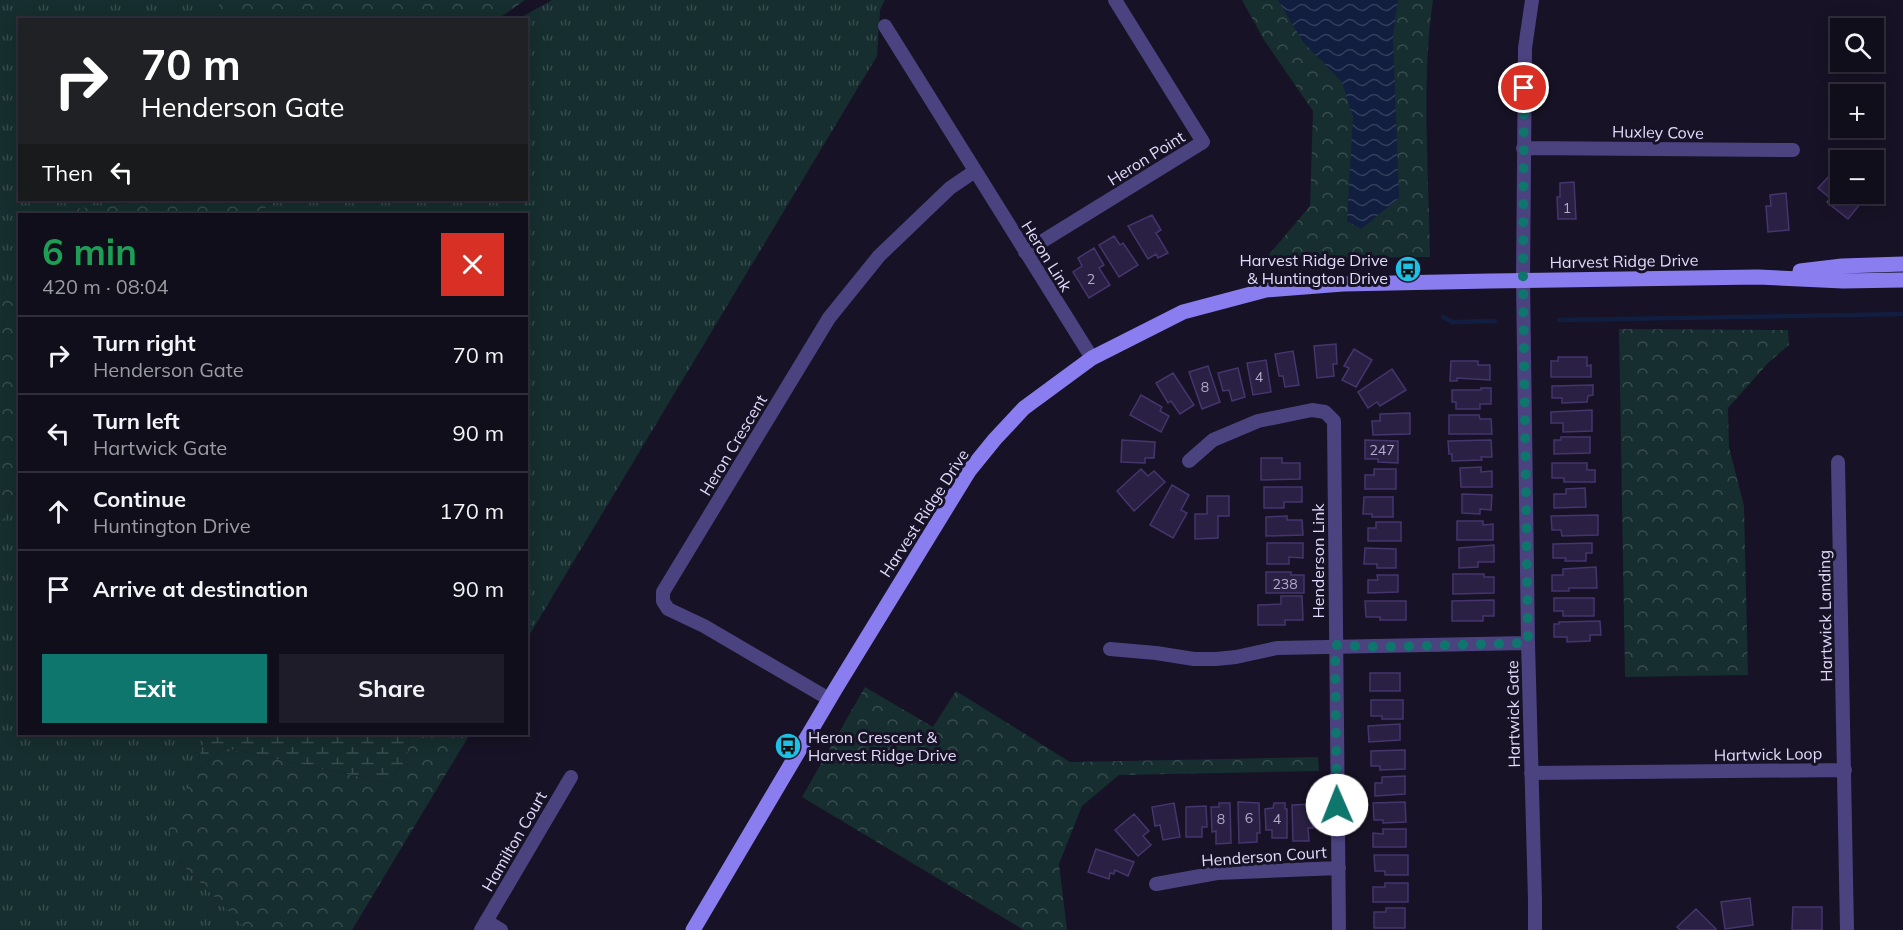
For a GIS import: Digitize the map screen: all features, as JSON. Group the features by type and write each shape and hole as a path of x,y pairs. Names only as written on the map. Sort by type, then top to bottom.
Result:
{"street":[{"name":"Heron Point","path":"1025,252 1203,141 1115,0"},
{"name":"Hartwick Gate","path":"1532,0 1525,48 1523,280 1535,930"},
{"name":"Heron Link","path":"885,27 1092,358"},
{"name":"Huxley Cove","path":"1523,148 1792,150"},
{"name":"Heron Crescent","path":"829,699 704,626 668,609 663,601 663,592 829,318 879,256 950,188 975,171"},
{"name":"Harvest Ridge Drive","path":"1758,277 1842,266 1903,264"},
{"name":"Harvest Ridge Drive","path":"693,930 829,699 969,471 1024,408 1092,358 1183,312 1266,290 1343,284 1523,280 1758,277 1843,281 1903,280"},
{"name":"Henderson Link","path":"1189,461 1213,440 1258,422 1312,410 1325,412 1334,421 1339,930"},
{"name":"Hartwick Landing","path":"1838,462 1845,770"},
{"path":"1110,649 1194,659 1216,659 1277,648 1335,645 1378,647 1528,643"},
{"name":"Hartwick Loop","path":"1532,773 1845,770 1848,930"},
{"name":"Hamilton Court","path":"501,930 483,925 571,777"},
{"name":"Henderson Court","path":"1156,884 1217,873 1339,868"}],"green space":[{"path":"0,0 222,0 211,18 18,18 18,201 142,202 72,209 71,213 18,213 18,280 0,290"},
{"path":"222,0 525,0 499,18 211,18"},
{"path":"552,0 885,0 880,10 877,56 528,637 528,213 259,213 274,201 528,201 528,18 520,18"},
{"path":"1242,0 1433,0 1427,63 1430,257 1345,258 1260,265 1310,206 1313,111 1264,40"},
{"path":"274,201 259,213 71,213 71,209 141,202"},
{"path":"18,280 18,488 3,521 0,521 0,290"},
{"path":"1619,329 1788,330 1789,345 1769,362 1728,408 1729,447 1744,506 1748,675 1625,677"},
{"path":"18,488 18,735 206,735 195,771 178,860 247,930 0,930 0,521 3,521"},
{"path":"865,687 933,727 956,691 1070,762 1318,757 1319,771 1119,775 1082,806 1059,864 1067,930 1024,930 802,797"},
{"path":"206,735 410,735 407,757 389,783 225,748 195,771"},
{"path":"410,735 469,735 352,930 247,930 178,860 169,829 195,771 225,748 389,783 407,757"}],"water":[{"path":"1278,0 1398,0 1393,36 1399,198 1361,229 1347,221 1353,118 1342,82 1303,42"}],"building":[{"path":"1830,175 1830,198 1818,188"},
{"path":"1574,182 1576,219 1558,219 1557,197 1560,197 1560,183"},
{"path":"1786,193 1789,230 1768,232 1766,206 1771,206 1770,195"},
{"path":"1830,198 1830,204 1860,204 1848,219 1827,202"},
{"path":"1152,215 1161,230 1156,233 1168,253 1158,258 1156,254 1148,259 1128,226"},
{"path":"1114,236 1120,245 1123,243 1138,265 1119,277 1099,245"},
{"path":"1094,248 1104,265 1099,268 1110,285 1089,298 1073,272 1082,266 1078,258"},
{"path":"1336,344 1337,364 1333,364 1334,376 1317,378 1314,346"},
{"path":"1354,349 1372,360 1356,387 1342,380 1349,368 1344,366"},
{"path":"1293,351 1299,385 1285,387 1283,376 1279,376 1275,354"},
{"path":"1558,357 1587,357 1587,366 1591,365 1591,377 1551,377 1551,361 1558,361"},
{"path":"1266,360 1271,392 1253,395 1247,363"},
{"path":"1451,361 1478,361 1478,365 1490,365 1490,380 1457,378 1457,381 1450,381"},
{"path":"1208,366 1220,402 1202,409 1189,372"},
{"path":"1238,368 1245,397 1232,401 1229,390 1223,391 1218,373"},
{"path":"1392,369 1406,390 1380,406 1377,402 1368,408 1358,392"},
{"path":"1173,373 1194,405 1180,414 1171,401 1168,403 1156,383"},
{"path":"1593,385 1593,395 1588,396 1587,402 1562,403 1562,398 1552,398 1552,386"},
{"path":"1481,388 1491,388 1491,404 1480,404 1480,409 1456,409 1456,402 1452,402 1452,390 1481,390"},
{"path":"1141,395 1162,407 1160,411 1169,416 1161,432 1130,415"},
{"path":"1592,410 1592,431 1563,432 1563,423 1551,423 1551,412"},
{"path":"1410,413 1410,434 1373,435 1372,421 1380,421 1380,414"},
{"path":"1449,415 1479,415 1480,419 1491,419 1492,434 1449,434"},
{"path":"1561,437 1590,437 1590,453 1554,454 1554,440 1561,440"},
{"path":"1122,440 1155,442 1154,458 1145,458 1145,463 1121,462"},
{"path":"1365,440 1398,441 1398,463 1365,459"},
{"path":"1491,440 1492,457 1481,457 1482,460 1452,461 1448,441"},
{"path":"1261,458 1282,458 1282,463 1300,463 1300,479 1261,480"},
{"path":"1552,463 1587,463 1587,470 1595,470 1595,482 1564,482 1564,478 1552,478"},
{"path":"1481,467 1481,472 1492,471 1492,487 1461,487 1460,468"},
{"path":"1141,469 1148,476 1154,471 1165,482 1134,511 1117,491"},
{"path":"1374,469 1396,469 1396,489 1365,489 1365,475 1374,475"},
{"path":"1172,485 1189,495 1181,510 1187,513 1173,538 1150,525"},
{"path":"1264,487 1302,487 1302,502 1284,502 1284,508 1264,508"},
{"path":"1585,488 1586,507 1554,508 1554,494 1566,494 1566,489"},
{"path":"1462,494 1492,495 1491,510 1480,509 1480,514 1462,513"},
{"path":"1207,496 1229,496 1229,516 1218,516 1218,538 1195,539 1195,514 1207,514"},
{"path":"1364,497 1393,497 1393,517 1372,517 1372,514 1363,514"},
{"path":"1598,515 1598,535 1562,536 1561,530 1552,530 1551,516"},
{"path":"1287,516 1287,520 1302,520 1303,535 1266,536 1266,517"},
{"path":"1457,521 1483,521 1483,525 1493,524 1493,540 1457,540"},
{"path":"1376,522 1401,522 1401,541 1368,541 1368,528 1376,528"},
{"path":"1267,543 1303,543 1303,558 1289,557 1289,564 1267,564"},
{"path":"1592,543 1592,553 1586,553 1586,561 1565,561 1566,558 1553,558 1553,544"},
{"path":"1494,545 1494,562 1478,562 1478,567 1459,568 1459,548"},
{"path":"1365,548 1396,549 1396,568 1377,568 1377,564 1364,564"},
{"path":"1596,567 1597,588 1569,588 1569,591 1552,591 1552,575 1563,575 1563,569"},
{"path":"1266,572 1291,572 1291,575 1304,575 1304,593 1266,593"},
{"path":"1453,574 1484,574 1484,577 1494,577 1494,593 1453,594"},
{"path":"1377,575 1398,575 1398,592 1368,593 1368,580 1378,580"},
{"path":"1281,596 1302,596 1303,620 1285,620 1285,625 1258,625 1258,605 1281,604"},
{"path":"1554,598 1594,598 1594,616 1563,616 1563,611 1554,611"},
{"path":"1494,600 1494,616 1483,616 1483,621 1452,621 1452,601"},
{"path":"1365,601 1406,601 1406,620 1380,620 1380,617 1366,617"},
{"path":"1600,621 1601,635 1590,635 1590,641 1567,642 1567,637 1554,637 1554,624 1559,624 1559,622"},
{"path":"1370,673 1400,673 1400,691 1370,691"},
{"path":"1371,700 1403,700 1403,719 1382,719 1382,716 1371,716"},
{"path":"1400,724 1400,740 1369,742 1368,726"},
{"path":"1405,750 1405,769 1380,770 1380,766 1371,766 1371,751"},
{"path":"1405,776 1405,794 1375,796 1375,783 1382,783 1382,777"},
{"path":"1238,802 1259,803 1260,833 1257,833 1257,842 1239,843"},
{"path":"1405,802 1406,822 1383,823 1383,820 1374,820 1373,803"},
{"path":"1174,803 1180,837 1163,840 1160,825 1155,826 1152,807"},
{"path":"1219,803 1230,803 1231,843 1216,844 1216,831 1212,832 1211,807 1219,807"},
{"path":"1274,803 1285,803 1287,838 1272,838 1272,830 1266,830 1265,809 1273,808"},
{"path":"1312,804 1313,828 1308,828 1309,841 1293,841 1292,805"},
{"path":"1206,806 1207,827 1202,827 1202,837 1186,837 1186,807"},
{"path":"1134,814 1149,831 1143,836 1151,845 1138,856 1115,830"},
{"path":"1383,829 1406,829 1406,847 1373,847 1373,833 1383,834"},
{"path":"1096,849 1134,862 1128,876 1115,870 1114,874 1110,873 1109,879 1088,872"},
{"path":"1374,855 1408,855 1408,875 1385,875 1385,871 1375,871"},
{"path":"1385,883 1408,883 1408,902 1373,902 1373,887 1385,887"},
{"path":"1750,898 1753,925 1725,929 1721,902"},
{"path":"1793,907 1822,907 1822,930 1792,930"},
{"path":"1386,908 1405,908 1405,928 1374,928 1374,912 1386,912"},
{"path":"1696,909 1716,929 1680,930 1677,927"}],"waterway":[{"path":"1559,320 1903,314"},
{"path":"1443,317 1452,322 1495,321"}],"place":[{"name":"Harvest Ridge Drive & Huntington Drive","path":"1408,269"},
{"name":"Heron Crescent & Harvest Ridge Drive","path":"788,746"}],"route":[{"path":"1337,805 1335,645 1378,647 1528,643 1523,280 1524,88"}]}
